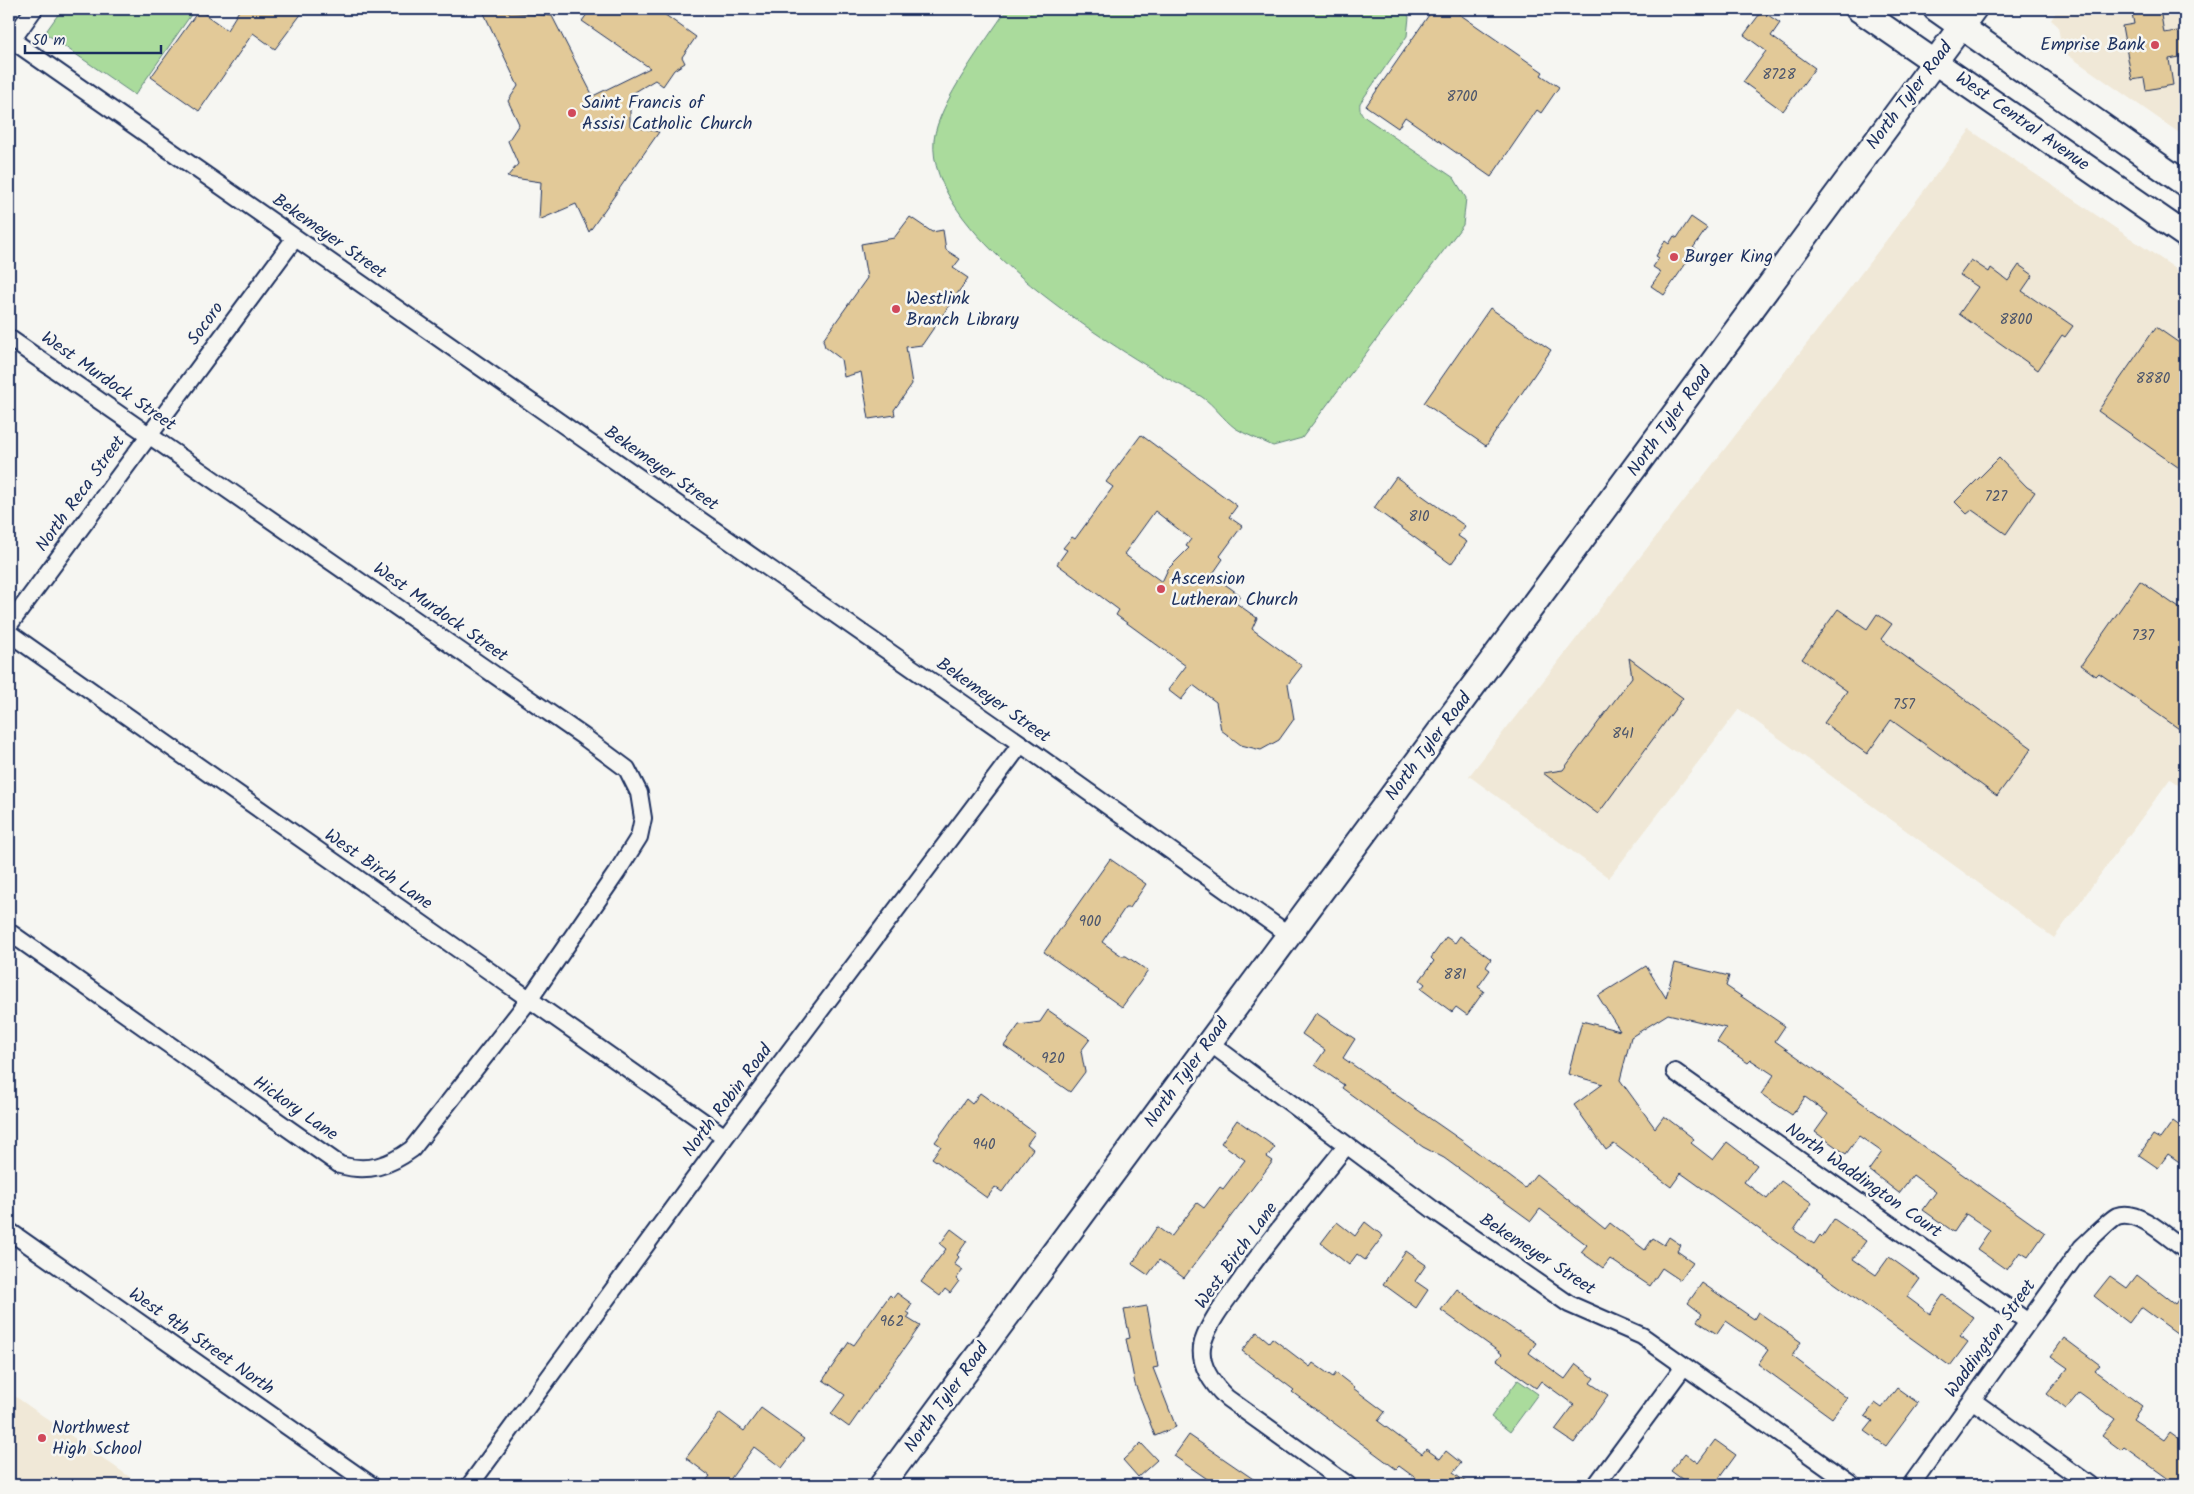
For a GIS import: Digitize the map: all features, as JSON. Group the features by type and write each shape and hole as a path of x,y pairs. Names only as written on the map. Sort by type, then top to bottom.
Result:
{"main road":[{"name":"West Central Avenue","path":"1858,9 2185,236"},
{"path":"1936,9 1968,18 2185,184"},
{"name":"North Tyler Road","path":"882,1485 1968,18"}],"street":[{"path":"10,39 34,9"},
{"name":"Bekemeyer Street","path":"10,39 1021,744 1289,935"},
{"name":"Socoro","path":"149,434 295,238"},
{"name":"West Murdock Street","path":"9,338 584,737 627,769 639,794 643,818 639,837 617,872 528,1000"},
{"name":"North Reca Street","path":"9,625 149,434"},
{"name":"West Birch Lane","path":"9,633 725,1137"},
{"name":"North Robin Road","path":"474,1484 725,1137 1021,744"},
{"name":"Hickory Lane","path":"9,932 340,1165 353,1169 377,1167 395,1162 412,1149 528,1000"},
{"name":"Bekemeyer Street","path":"1210,1042 1435,1211 1569,1304 1642,1336 1852,1485"},
{"name":"North Waddington Court","path":"1675,1072 2028,1322"},
{"name":"West Birch Lane","path":"1347,1145 1263,1248 1218,1312 1203,1343 1204,1366 1214,1386 1227,1398 1348,1485"},
{"name":"Waddington Street","path":"1911,1485 2082,1247 2117,1216 2131,1216 2146,1221 2185,1250"},
{"name":"West 9th Street North","path":"9,1231 370,1485"},
{"path":"1596,1485 1684,1366"},
{"path":"1972,1400 2090,1485"}],"shaded area":[{"path":"2058,9 2185,9 2185,137 2065,53 2061,46 2058,26 2051,20"},
{"path":"1970,130 2185,275 2185,790 2170,779 2054,938 1739,709 1609,878 1469,776 1834,309"},
{"name":"Northwest High School","path":"9,1392 141,1485 9,1485"}],"green space":[{"path":"62,9 195,9 135,95 45,33"},
{"path":"1007,9 1405,9 1409,17 1407,36 1360,103 1360,110 1366,118 1454,178 1466,198 1463,225 1302,438 1273,446 1235,428 1202,397 1135,359 1060,308 1021,277 986,244 957,209 939,174 934,140 937,125 953,91"},
{"path":"1518,1380 1538,1394 1510,1432 1491,1417"}],"building":[{"path":"240,9 305,9 275,49 253,33 199,111 151,77 199,10 227,30"},
{"name":"Saint Francis of Assisi Catholic Church","path":"482,9 552,16 593,96 650,68 582,21 591,9 657,9 696,37 682,57 685,63 674,70 663,86 655,80 630,95 630,126 659,132 589,232 576,204 539,220 541,182 507,177 518,164 508,141 519,124 508,101 518,86"},
{"path":"1433,9 1452,9 1543,72 1541,75 1559,87 1541,113 1537,110 1491,177 1405,117 1398,128 1366,106"},
{"name":"Emprise Bank","path":"2160,9 2164,33 2185,30 2185,56 2169,59 2173,85 2146,90 2144,78 2132,80 2122,26 2134,24 2132,13"},
{"path":"1762,11 1780,23 1771,36 1815,68 1783,111 1743,82 1766,51 1744,35"},
{"name":"Westlink Branch Library","path":"910,217 932,232 943,230 946,250 960,259 953,268 968,278 922,345 906,347 912,384 894,410 895,415 869,419 861,372 844,377 841,359 825,347 823,340 867,278 861,244 894,238"},
{"name":"Burger King","path":"1691,217 1707,228 1693,248 1696,249 1664,295 1651,286 1661,272 1653,267 1659,258 1656,256 1665,241 1669,244 1674,236 1677,238"},
{"path":"1971,260 1989,272 1991,268 2008,281 2019,265 2033,275 2022,291 2073,326 2065,337 2062,335 2038,370 1959,314 1978,287 1960,275"},
{"path":"1490,308 1551,350 1486,446 1424,403"},
{"path":"2156,327 2185,347 2185,472 2098,411"},
{"name":"Ascension Lutheran Church","path":"1141,435 1237,506 1229,517 1242,526 1220,556 1223,559 1212,575 1240,595 1236,603 1257,618 1252,629 1302,666 1288,684 1294,719 1279,740 1261,750 1241,745 1221,730 1216,702 1193,685 1181,700 1168,690 1186,666 1116,615 1119,610 1057,564 1067,550 1063,548 1072,537 1075,539 1113,487 1106,482","holes":["1155,511 1191,539 1186,546 1189,548 1168,569 1162,582 1124,554"]},
{"path":"1999,458 2027,487 2035,492 2006,534 1972,510 1967,514 1955,502"},
{"path":"1396,477 1465,526 1458,536 1467,542 1451,564 1374,508"},
{"path":"2140,581 2185,612 2185,733 2099,673 2096,676 2081,665"},
{"path":"1838,609 1867,629 1877,614 1892,624 1881,639 2032,748 1997,796 1891,720 1867,754 1824,723 1847,691 1802,659"},
{"path":"1629,658 1683,698 1598,814 1543,773 1563,770 1632,677"},
{"path":"1110,859 1146,884 1130,908 1125,908 1102,942 1148,971 1122,1007 1044,952"},
{"path":"1460,936 1491,959 1486,967 1490,970 1478,987 1484,991 1467,1015 1456,1007 1452,1012 1421,989 1425,984 1420,980 1434,961 1431,958 1446,937 1455,943"},
{"path":"1675,963 1729,976 1726,986 1785,1026 1775,1041 2045,1233 2028,1257 2020,1252 2007,1270 1977,1249 1990,1230 1966,1214 1954,1232 1923,1210 1936,1192 1913,1175 1899,1193 1869,1170 1882,1152 1859,1136 1846,1154 1815,1132 1828,1114 1805,1097 1792,1115 1761,1094 1774,1075 1751,1060 1748,1063 1717,1042 1726,1028 1668,1014 1631,1037 1620,1080 1655,1128 1664,1116 1694,1139 1691,1143 1713,1160 1727,1142 1757,1165 1744,1182 1767,1199 1781,1181 1812,1203 1794,1230 1814,1244 1820,1235 1822,1237 1834,1219 1866,1241 1853,1259 1876,1275 1889,1257 1920,1279 1907,1297 1930,1314 1943,1295 1974,1318 1960,1336 1968,1342 1950,1366 1681,1173 1671,1187 1614,1144 1606,1150 1574,1105 1603,1084 1568,1074 1582,1021 1620,1031 1598,996 1646,966 1666,998"},
{"path":"1048,1010 1090,1039 1081,1051 1085,1072 1070,1092 1004,1046 1019,1025 1040,1022"},
{"path":"1316,1013 1355,1039 1343,1058 1461,1140 1525,1188 1536,1174 1605,1229 1610,1223 1645,1250 1653,1238 1664,1245 1669,1237 1681,1245 1677,1251 1693,1262 1680,1280 1662,1268 1650,1286 1610,1259 1603,1268 1581,1252 1587,1245 1540,1209 1531,1221 1444,1158 1423,1147 1342,1088 1344,1085 1315,1065 1325,1050 1302,1034"},
{"path":"980,1093 1035,1133 1027,1144 1033,1149 1002,1192 995,1187 987,1198 932,1158 941,1146 935,1142 966,1099 972,1104"},
{"path":"1237,1120 1275,1147 1267,1157 1273,1161 1184,1278 1159,1260 1148,1275 1132,1264 1157,1227 1171,1237 1197,1203 1204,1208 1220,1187 1223,1189 1245,1160 1221,1143"},
{"path":"2173,1121 2185,1130 2185,1166 2168,1154 2158,1168 2139,1155 2153,1135 2160,1139"},
{"path":"1337,1222 1355,1236 1365,1222 1383,1236 1365,1260 1357,1254 1349,1265 1321,1243"},
{"path":"951,1229 967,1241 957,1255 959,1257 954,1264 963,1270 956,1279 959,1281 950,1293 945,1289 940,1296 921,1282 946,1249 940,1244"},
{"path":"1406,1251 1426,1265 1415,1281 1428,1290 1416,1308 1383,1284"},
{"path":"2137,1275 2175,1304 2185,1290 2185,1339 2141,1307 2129,1323 2094,1296 2110,1276 2127,1288"},
{"path":"1702,1283 1754,1319 1758,1312 1801,1342 1792,1356 1847,1398 1832,1418 1758,1364 1768,1350 1726,1321 1717,1334 1697,1321 1702,1314 1688,1303"},
{"path":"1457,1289 1517,1332 1536,1343 1529,1353 1565,1379 1576,1364 1594,1378 1590,1383 1608,1395 1574,1443 1555,1430 1574,1405 1541,1381 1536,1388 1497,1360 1502,1354 1441,1310"},
{"path":"897,1293 912,1304 907,1312 910,1314 907,1318 920,1326 849,1427 831,1414 845,1395 823,1380 849,1342 854,1345 890,1295 893,1298"},
{"path":"1147,1306 1158,1367 1153,1368 1176,1427 1155,1436 1135,1384 1126,1339 1130,1338 1124,1310"},
{"path":"1257,1332 1269,1342 1272,1338 1310,1367 1313,1363 1333,1377 1336,1373 1385,1412 1378,1421 1422,1454 1426,1449 1440,1459 1446,1451 1461,1463 1453,1473 1470,1485 1425,1485 1399,1466 1396,1469 1292,1392 1294,1390 1242,1351"},
{"path":"2064,1338 2100,1365 2095,1371 2142,1406 2133,1419 2164,1440 2170,1432 2185,1443 2185,1485 2177,1485 2124,1447 2121,1450 2102,1436 2115,1419 2079,1393 2066,1409 2047,1394 2068,1368 2051,1356"},
{"path":"1897,1388 1918,1403 1886,1446 1865,1431 1873,1421 1865,1416 1875,1403 1882,1408"},
{"path":"761,1408 804,1439 782,1468 754,1447 726,1485 703,1485 710,1476 686,1458 720,1413 744,1431"},
{"path":"1189,1435 1262,1485 1216,1485 1174,1456"},
{"path":"1715,1440 1736,1455 1714,1485 1690,1485 1671,1471 1685,1453 1698,1463"},
{"path":"1141,1443 1157,1460 1138,1477 1123,1460"}],"place":[{"name":"Emprise Bank","path":"2155,45"},
{"name":"Saint Francis of Assisi Catholic Church","path":"572,113"},
{"name":"Burger King","path":"1674,257"},
{"name":"Westlink Branch Library","path":"896,309"},
{"name":"Ascension Lutheran Church","path":"1161,589"},
{"name":"Northwest High School","path":"42,1438"}]}
